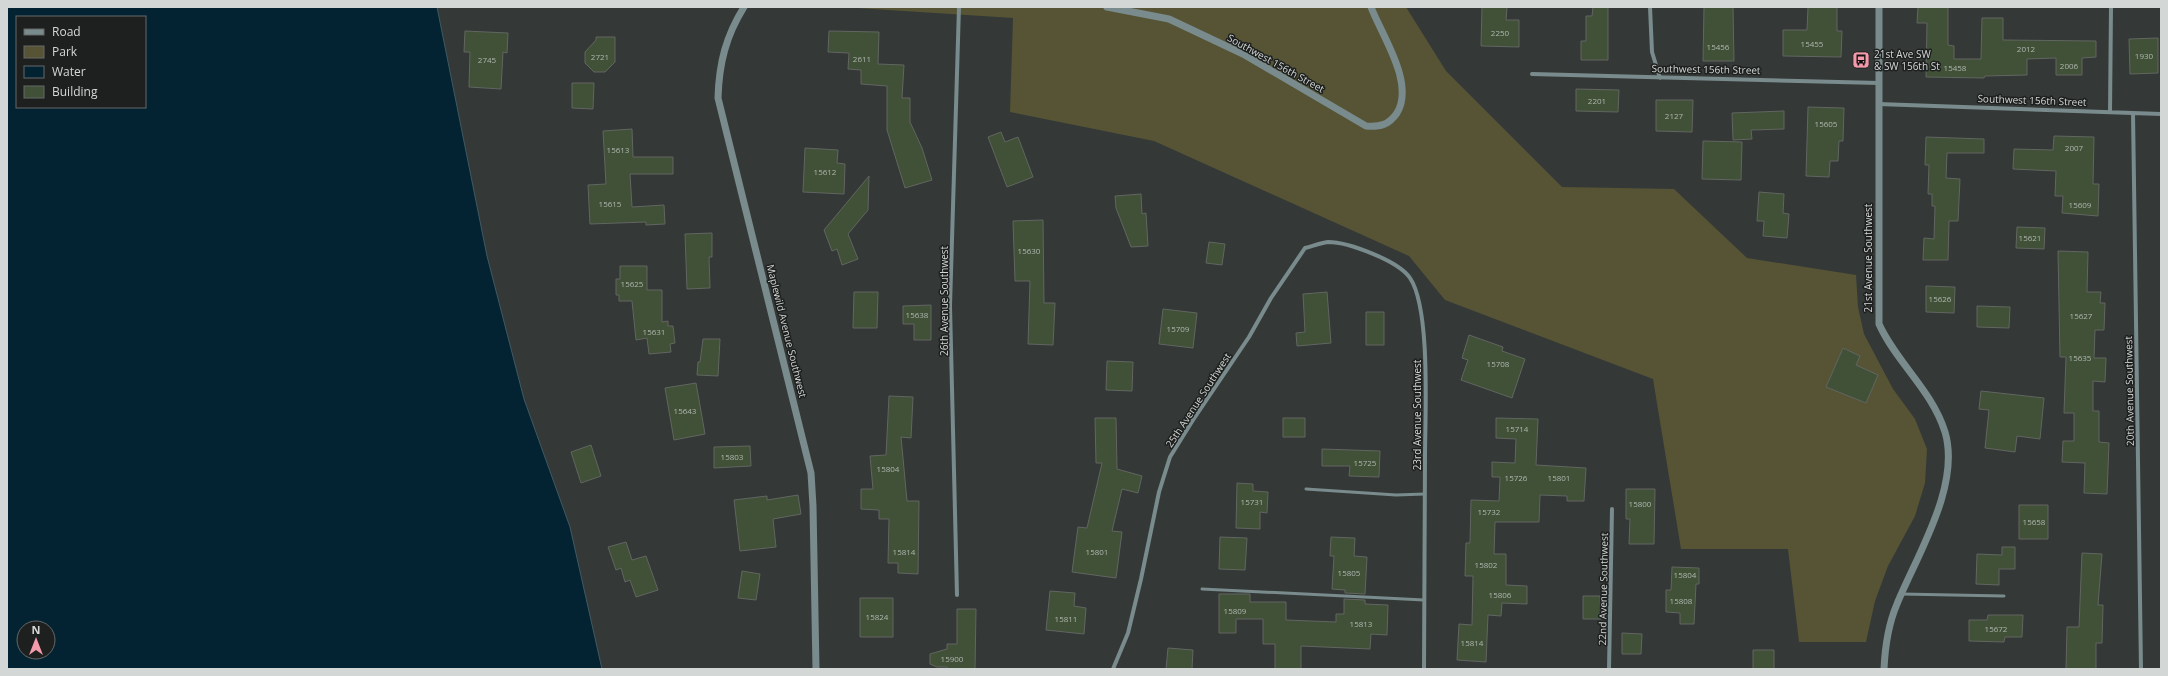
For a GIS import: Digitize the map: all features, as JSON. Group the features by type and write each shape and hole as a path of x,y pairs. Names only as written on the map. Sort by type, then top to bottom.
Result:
{"street":[{"name":"Maplewild Avenue Southwest","path":"744,7 733,24 724,48 718,73 718,98 811,473 814,506 816,669"},
{"name":"26th Avenue Southwest","path":"957,595 950,306 959,7"},
{"name":"Southwest 156th Street","path":"1107,7 1169,19 1243,54 1366,126 1381,127 1393,120 1402,105 1403,82 1371,7"},
{"path":"1650,7 1652,52 1660,78"},
{"name":"21st Avenue Southwest","path":"1879,7 1879,324 1888,340 1922,386 1937,413 1945,432 1949,452 1946,478 1932,528 1901,594 1886,642 1884,669"},
{"path":"2110,112 2111,7"},
{"name":"Southwest 156th Street","path":"1532,74 1879,83"},
{"name":"Southwest 156th Street","path":"1878,104 2161,114"},
{"name":"20th Avenue Southwest","path":"2133,113 2141,669"},
{"name":"23rd Avenue Southwest","path":"1305,248 1329,242 1347,245 1375,254 1410,276 1416,288 1423,323 1426,388 1424,669"},
{"name":"25th Avenue Southwest","path":"1113,669 1128,632 1141,579 1159,492 1170,457 1192,420 1249,338 1271,298 1305,248"},
{"name":"22nd Avenue Southwest","path":"1610,669 1612,509"}],"lane":[{"path":"1306,489 1396,495 1425,494"},
{"path":"1202,590 1424,600"},
{"path":"1901,594 2004,596"}],"green space":[{"path":"842,7 1406,7 1446,71 1562,187 1674,189 1747,258 1856,275 1858,307 1864,334 1893,389 1915,419 1927,449 1925,483 1915,516 1888,566 1875,601 1866,642 1799,642 1788,549 1681,549 1653,379 1445,300 1409,256 1154,141 1010,112 1013,18"}],"water":[{"path":"7,7 437,7 487,256 524,399 570,527 602,669 7,669"}],"building":[{"path":"1482,7 1507,7 1506,20 1519,20 1519,47 1481,46"},
{"path":"1593,7 1608,7 1608,60 1581,60 1581,41 1586,41 1586,16 1592,16"},
{"path":"1704,7 1733,7 1734,61 1703,61"},
{"path":"1808,7 1837,7 1837,31 1842,31 1841,57 1783,56 1783,30 1807,30"},
{"path":"1918,7 1948,7 1948,45 1954,46 1954,59 1981,59 1982,18 2003,18 2003,40 2096,41 2096,57 2082,58 2082,75 2056,75 2056,58 2027,59 2027,75 1985,76 1984,78 1926,77 1927,23 1917,23"},
{"path":"465,31 508,33 507,53 503,52 501,89 469,87 470,52 464,52"},
{"path":"829,31 879,32 878,64 904,65 902,98 910,98 910,122 922,148 932,180 905,188 887,130 887,86 861,84 861,70 848,69 849,53 828,52"},
{"path":"596,37 615,37 615,62 605,72 594,72 585,63 585,52 596,40"},
{"path":"2158,38 2158,73 2130,74 2129,39"},
{"path":"572,83 594,83 593,109 572,108"},
{"path":"1576,89 1619,90 1618,112 1576,111"},
{"path":"1656,100 1693,100 1692,132 1656,131"},
{"path":"1808,107 1844,108 1843,141 1839,141 1838,161 1830,161 1829,177 1806,176"},
{"path":"1784,111 1784,129 1751,130 1752,139 1733,140 1732,113"},
{"path":"632,129 633,157 673,157 673,174 630,174 632,207 664,205 665,224 646,225 646,222 590,224 588,185 606,184 603,131"},
{"path":"1001,132 1005,142 1018,137 1033,177 1007,187 988,137"},
{"path":"2054,136 2094,137 2093,184 2099,184 2098,216 2062,213 2063,196 2055,196 2056,171 2013,169 2014,149 2053,150"},
{"path":"1926,137 1984,139 1984,153 1947,153 1946,178 1960,179 1958,221 1949,221 1948,260 1923,260 1924,238 1934,239 1935,206 1932,206 1932,194 1928,194 1929,165 1925,165"},
{"path":"1703,141 1742,142 1741,180 1702,179"},
{"path":"805,148 838,150 837,163 845,164 844,194 803,192"},
{"path":"869,176 868,210 848,234 858,259 842,265 837,249 832,251 824,230"},
{"path":"1759,192 1784,194 1783,213 1789,214 1787,238 1763,236 1764,221 1757,221"},
{"path":"1141,194 1142,214 1146,213 1148,246 1131,247 1116,208 1115,196"},
{"path":"1043,220 1044,303 1055,303 1053,345 1028,344 1030,281 1015,281 1013,221"},
{"path":"2017,227 2045,228 2044,249 2016,248"},
{"path":"712,233 712,257 709,257 710,288 687,289 685,234"},
{"path":"1209,242 1225,244 1222,265 1206,263"},
{"path":"2058,251 2088,252 2087,292 2101,292 2100,303 2105,303 2104,330 2095,330 2094,358 2106,358 2105,382 2093,381 2093,411 2099,411 2099,442 2109,443 2107,494 2084,493 2085,463 2062,462 2063,441 2074,441 2074,413 2064,413 2066,357 2060,357"},
{"path":"620,266 647,266 647,290 662,290 662,322 668,321 668,326 673,326 675,343 670,344 671,352 649,354 647,338 636,340 632,301 619,301 619,295 616,295 616,279 620,279"},
{"path":"1926,286 1955,287 1954,313 1926,312"},
{"path":"854,292 878,292 877,328 853,328"},
{"path":"1327,292 1331,343 1297,346 1296,333 1305,332 1303,294"},
{"path":"931,305 931,340 914,340 914,324 903,324 903,306"},
{"path":"1977,306 2010,307 2009,328 1977,327"},
{"path":"1163,309 1197,313 1193,348 1159,344"},
{"path":"1366,312 1384,312 1384,345 1366,345"},
{"path":"1469,335 1503,347 1502,351 1525,359 1512,398 1461,380 1468,360 1462,358"},
{"path":"703,339 720,339 718,376 697,375"},
{"path":"1843,348 1860,356 1856,365 1878,375 1866,403 1826,387"},
{"path":"1107,361 1133,362 1132,391 1106,390"},
{"path":"696,383 705,434 674,440 665,388"},
{"path":"1981,391 2044,398 2040,439 2017,436 2015,452 1985,448 1989,410 1979,409"},
{"path":"889,396 913,397 911,438 901,437 907,501 919,501 918,574 898,573 898,563 888,563 889,519 879,519 879,510 861,509 861,489 873,489 870,456 886,455"},
{"path":"1095,418 1116,418 1117,469 1142,476 1138,493 1122,489 1112,531 1122,532 1116,578 1072,572 1078,527 1087,528 1102,463 1096,463"},
{"path":"1283,418 1305,418 1305,437 1283,437"},
{"path":"1496,418 1538,419 1536,465 1586,468 1584,501 1567,501 1567,496 1540,495 1539,522 1495,522 1494,554 1506,554 1506,585 1527,586 1527,604 1502,603 1501,616 1488,615 1486,662 1457,660 1459,624 1472,625 1473,576 1465,576 1466,543 1470,543 1471,500 1499,501 1500,477 1492,477 1492,462 1515,463 1516,439 1496,438"},
{"path":"591,445 601,476 581,483 571,452"},
{"path":"750,446 751,466 714,468 714,447"},
{"path":"1322,449 1380,451 1379,477 1349,476 1350,466 1322,466"},
{"path":"1237,483 1253,484 1253,491 1268,492 1267,513 1260,512 1260,529 1236,528"},
{"path":"1626,489 1655,489 1654,544 1629,544 1630,519 1626,519"},
{"path":"798,495 801,514 773,519 776,547 740,551 734,500 767,496 767,500"},
{"path":"2019,505 2048,505 2048,539 2019,539"},
{"path":"1220,537 1247,538 1245,570 1219,569"},
{"path":"1331,537 1355,538 1354,556 1367,557 1365,594 1345,593 1345,590 1332,589 1334,556 1330,556"},
{"path":"626,542 632,560 646,556 658,590 636,597 630,580 625,582 621,568 616,570 608,547"},
{"path":"2002,547 2015,547 2015,569 1999,569 1999,585 1976,584 1977,554 2002,555"},
{"path":"2082,553 2102,554 2098,605 2103,605 2102,643 2096,643 2096,669 2066,669 2067,627 2079,627"},
{"path":"1672,567 1699,568 1699,584 1696,584 1694,624 1680,624 1680,613 1666,612 1666,590 1671,590"},
{"path":"742,571 760,574 756,600 738,598"},
{"path":"1050,591 1075,593 1074,606 1086,608 1084,634 1046,630"},
{"path":"1219,594 1250,594 1250,602 1286,602 1286,620 1336,622 1336,614 1344,614 1344,599 1365,600 1365,604 1388,605 1387,635 1371,634 1370,649 1301,646 1301,669 1275,669 1275,644 1263,644 1263,619 1236,619 1236,633 1219,633"},
{"path":"1583,596 1600,596 1601,619 1583,619"},
{"path":"860,598 893,598 893,637 860,637"},
{"path":"957,609 976,609 975,669 947,669 947,667 937,667 930,664 930,654 947,649 947,644 957,644"},
{"path":"1988,615 2023,615 2022,637 2005,637 2004,642 1969,641 1969,620 1987,620"},
{"path":"1622,633 1642,634 1641,654 1622,654"},
{"path":"1168,648 1193,650 1192,669 1166,669"},
{"path":"1753,650 1774,650 1774,669 1753,669"}],"place":[{"name":"21st Ave SW & SW 156th St","path":"1861,60"}]}
